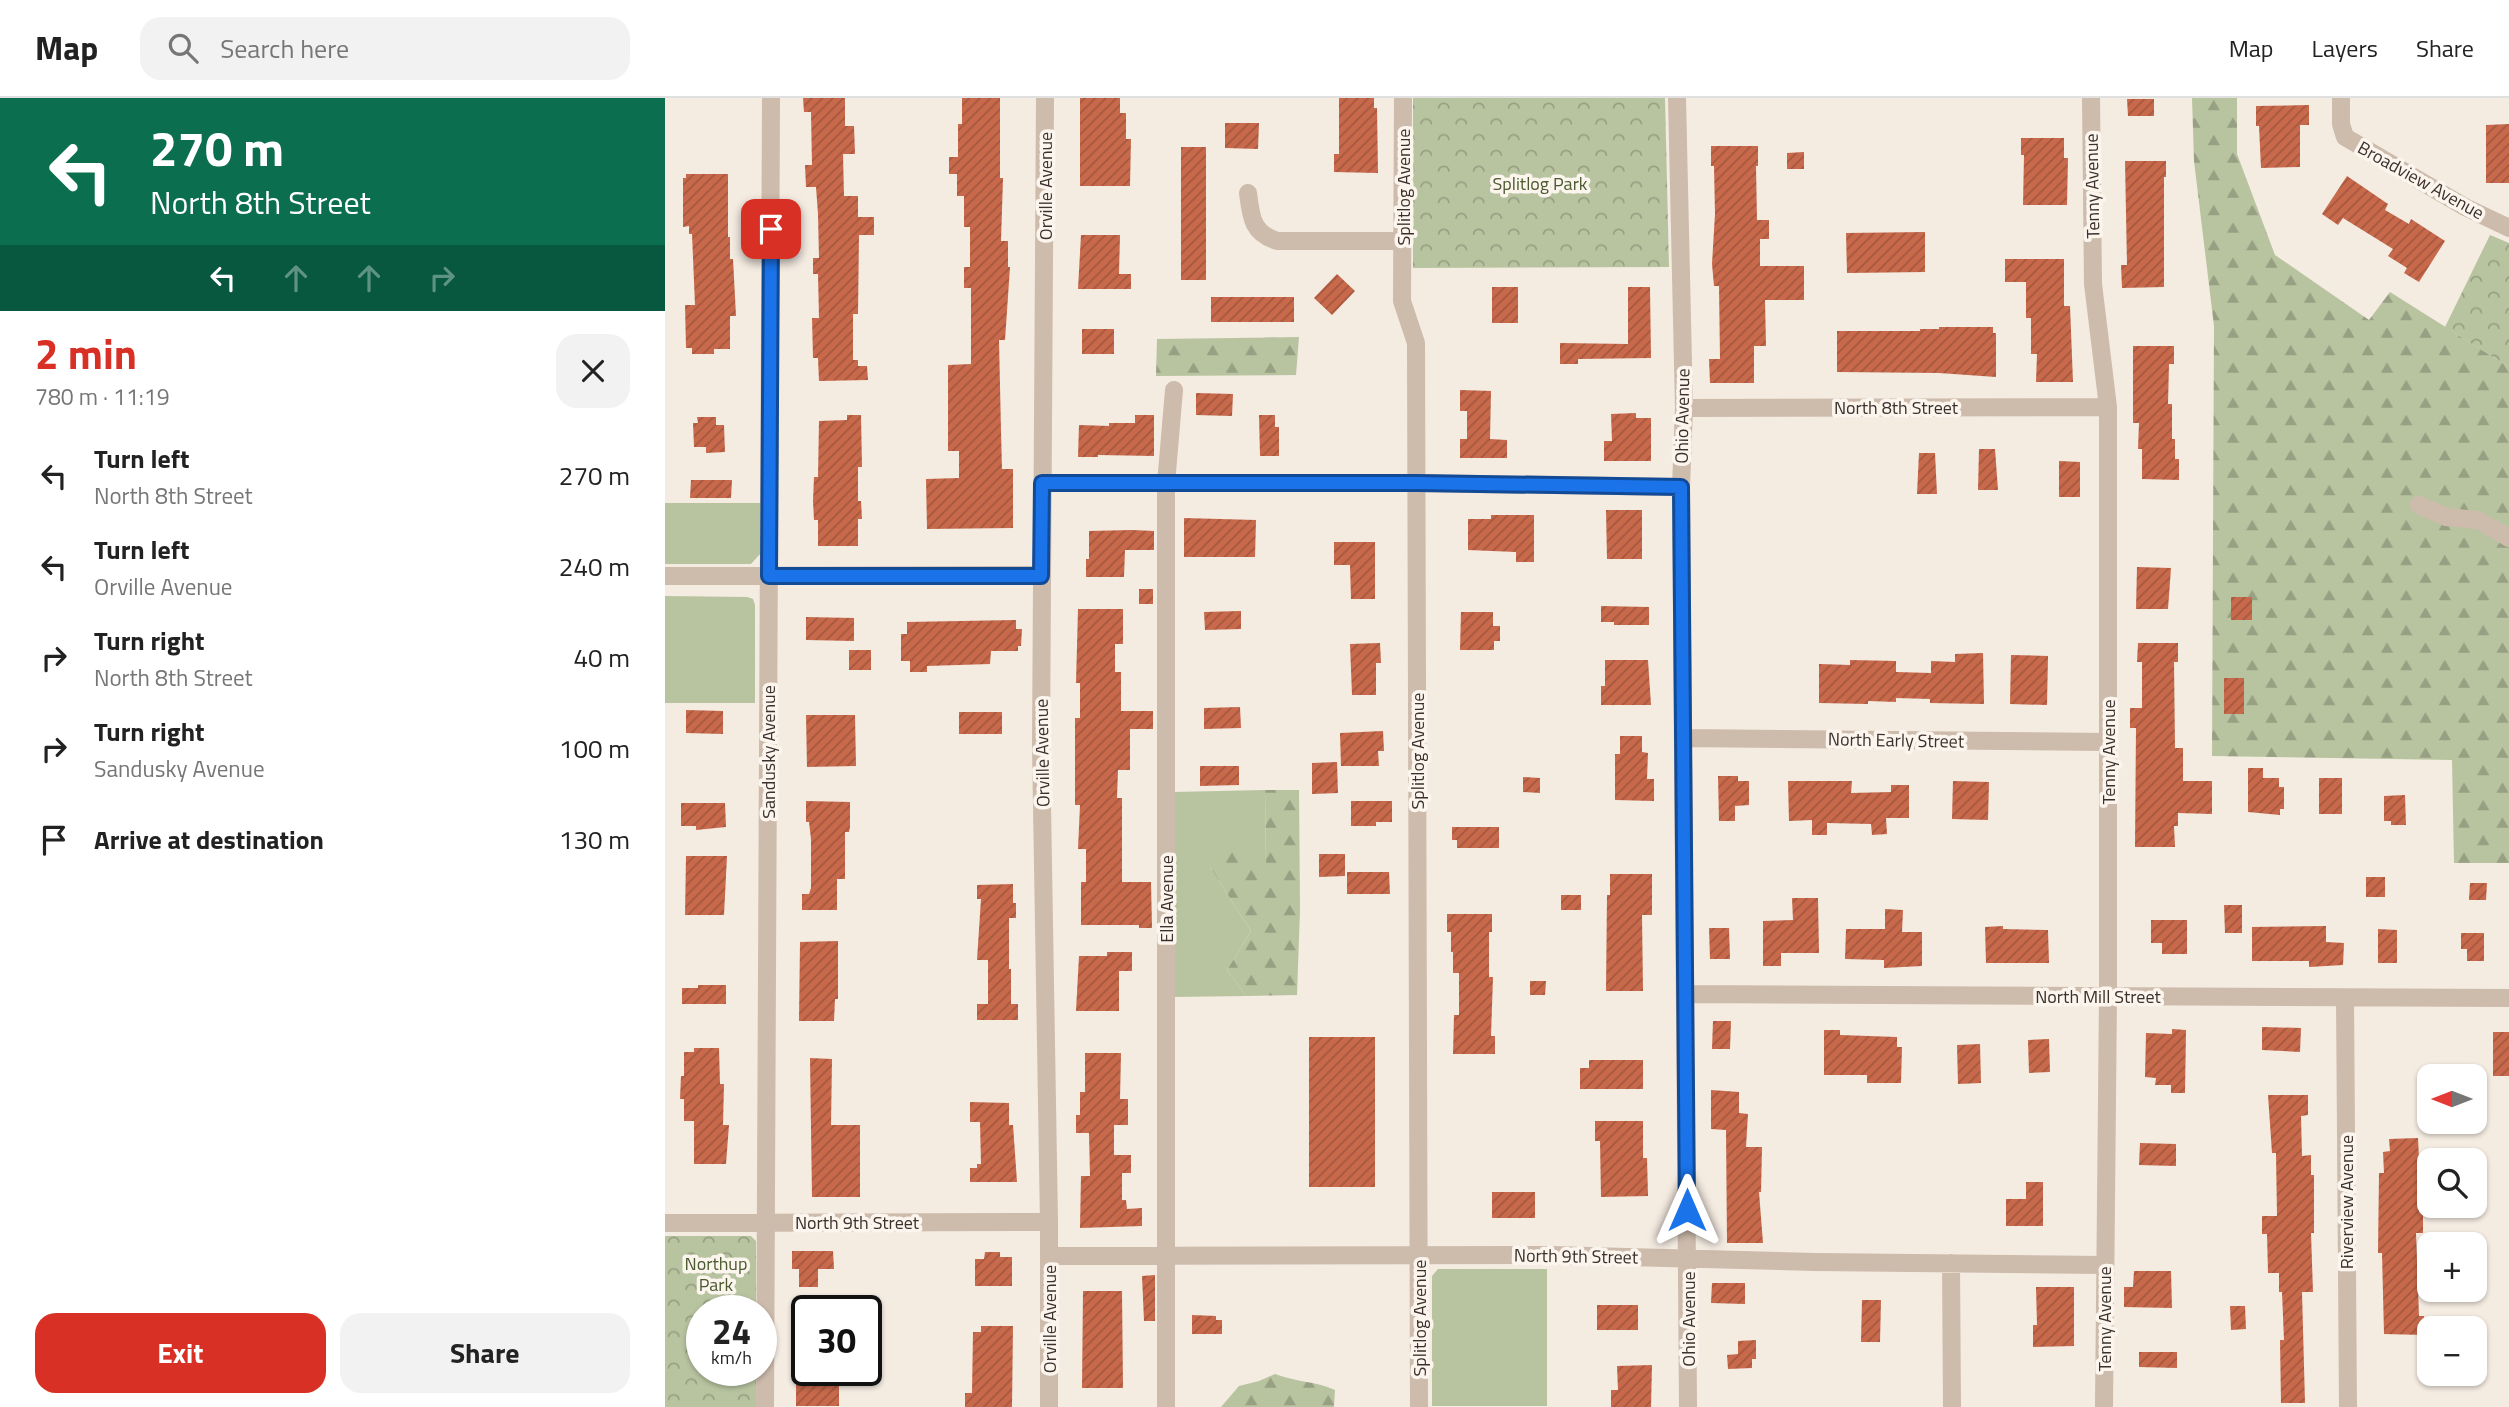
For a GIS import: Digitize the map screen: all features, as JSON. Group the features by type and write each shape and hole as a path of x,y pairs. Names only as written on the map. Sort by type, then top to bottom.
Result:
{"street":[{"name":"Sandusky Avenue","path":"765,1407 771,98"},
{"name":"Orville Avenue","path":"1045,98 1041,746 1049,1222 1049,1407"},
{"name":"Splitlog Avenue","path":"1403,98 1402,301 1416,343 1419,1407"},
{"name":"Ohio Avenue","path":"1677,98 1683,408 1681,487 1688,1407"},
{"name":"Tenny Avenue","path":"2091,98 2094,284 2108,407 2108,996 2104,1407"},
{"name":"Broadview Avenue","path":"2341,98 2341,124 2345,137 2465,206 2509,228"},
{"path":"1248,193 1250,214 1255,226 1263,237 1277,242 1403,241"},
{"name":"Ella Avenue","path":"1166,1407 1166,484 1174,390"},
{"name":"North 8th Street","path":"1683,408 2108,407"},
{"path":"1042,483 1417,483 1681,487"},
{"path":"2419,505 2446,517 2478,520 2509,538"},
{"path":"665,576 1041,576"},
{"name":"North Early Street","path":"1684,738 2108,742"},
{"name":"North Mill Street","path":"1686,994 2509,998"},
{"name":"Riverview Avenue","path":"2345,998 2348,1407"},
{"name":"North 9th Street","path":"665,1223 1049,1222"},
{"name":"North 9th Street","path":"1049,1256 1687,1257 1815,1262 2104,1265"},
{"path":"1951,1263 1952,1407"}],"green space":[{"name":"Splitlog Park","path":"1413,98 1665,98 1669,267 1413,268"},
{"path":"2192,98 2237,98 2237,154 2275,255 2369,320 2390,292 2509,367 2509,863 2454,863 2452,760 2212,756 2214,326 2194,161"},
{"path":"2490,235 2509,243 2509,367 2445,327"},
{"path":"1299,337 1296,375 1156,376 1157,339"},
{"path":"665,503 761,503 761,553 751,564 665,564"},
{"path":"665,596 753,599 755,703 665,703"},
{"path":"1265,790 1266,866 1210,867 1251,931 1227,970 1246,996 1172,997 1173,792"},
{"path":"1265,790 1299,790 1300,910 1297,995 1246,996 1227,970 1251,931 1210,867 1231,845 1266,866"},
{"name":"Northup Park","path":"665,1236 751,1236 756,1241 756,1295 686,1295 686,1386 756,1386 756,1407 665,1407"},
{"path":"1438,1269 1547,1269 1547,1406 1432,1406 1432,1276"},
{"path":"1275,1374 1335,1390 1334,1407 1221,1407 1239,1386"}],"building":[{"path":"803,98 845,98 845,126 854,126 855,154 843,154 844,196 858,196 858,217 874,217 874,235 859,235 858,314 853,314 853,360 858,360 858,366 867,366 868,380 819,381 818,358 813,358 812,318 819,318 818,274 813,274 813,258 819,258 818,214 816,187 806,187 805,165 812,165 811,112 804,112"},
{"path":"962,98 1000,98 1000,178 1003,178 1001,241 1008,241 1010,267 1005,340 999,340 1002,469 1013,469 1013,528 927,529 926,479 959,478 959,451 948,451 948,365 971,364 971,288 964,288 964,267 970,267 970,227 964,227 964,196 957,196 957,174 949,174 949,157 958,157 958,124 962,124"},
{"path":"1080,98 1120,98 1120,113 1126,113 1126,139 1131,139 1130,186 1080,186"},
{"path":"1339,98 1374,98 1374,108 1377,108 1378,173 1334,172 1334,154 1339,154"},
{"path":"2127,99 2154,99 2154,116 2128,116"},
{"path":"2309,105 2309,125 2300,125 2300,167 2261,168 2256,106"},
{"path":"1225,123 1259,123 1258,149 1225,148"},
{"path":"2509,124 2509,183 2486,183 2486,125"},
{"path":"2021,138 2064,138 2064,158 2068,158 2067,205 2023,205 2024,155 2021,155"},
{"path":"1711,146 1758,146 1757,220 1769,220 1769,239 1760,239 1760,266 1804,266 1804,300 1765,300 1766,346 1754,346 1754,383 1710,383 1709,359 1720,359 1719,286 1714,286 1712,264 1715,214"},
{"path":"1181,147 1206,147 1206,280 1181,280"},
{"path":"1804,152 1804,169 1787,169 1787,153"},
{"path":"2125,161 2166,161 2164,287 2122,288 2121,265 2127,265"},
{"path":"686,174 728,174 728,237 730,259 733,259 736,316 730,316 730,349 714,349 714,354 692,354 692,348 686,348 685,305 695,305 692,234 689,234 689,226 683,227 683,178 686,178"},
{"path":"2347,176 2388,204 2385,210 2409,224 2411,219 2445,241 2419,282 2404,273 2407,268 2388,256 2393,249 2343,218 2338,225 2322,214"},
{"path":"1925,232 1925,272 1847,273 1846,233"},
{"path":"1081,235 1120,235 1119,274 1131,274 1131,289 1078,289"},
{"path":"2005,259 2064,259 2064,306 2070,306 2073,382 2036,382 2037,354 2031,354 2031,318 2026,318 2026,282 2005,282"},
{"path":"1337,274 1355,291 1332,315 1314,298"},
{"path":"1492,287 1518,287 1518,323 1492,323"},
{"path":"1628,287 1650,287 1651,358 1578,359 1578,364 1560,364 1560,343 1628,344"},
{"path":"1211,297 1294,297 1294,322 1211,322"},
{"path":"1939,327 1993,327 1993,333 1996,333 1996,377 1939,373 1837,372 1837,331 1920,331"},
{"path":"1082,329 1114,329 1114,354 1082,354"},
{"path":"2133,346 2174,346 2174,364 2169,364 2168,404 2172,404 2172,439 2175,439 2175,459 2179,459 2179,480 2142,479 2142,449 2138,449 2139,423 2133,423"},
{"path":"1460,390 1491,391 1490,439 1507,440 1507,458 1460,458 1460,439 1467,439 1467,411 1460,411"},
{"path":"1196,393 1233,394 1232,416 1196,415"},
{"path":"1636,413 1636,418 1651,418 1651,461 1604,461 1604,441 1612,441 1611,414"},
{"path":"847,415 861,415 862,467 858,467 858,501 861,501 862,519 858,519 858,546 818,546 818,520 814,520 813,501 814,477 818,477 819,421 847,420"},
{"path":"1135,415 1154,415 1154,456 1078,457 1079,425 1135,423"},
{"path":"1259,415 1275,415 1275,427 1279,427 1279,456 1260,456"},
{"path":"697,417 716,417 716,425 724,425 725,452 706,453 706,447 694,447 693,423 698,423"},
{"path":"1979,449 1995,449 1998,490 1978,490"},
{"path":"1919,453 1935,453 1937,494 1917,494"},
{"path":"2059,461 2080,462 2080,497 2059,497"},
{"path":"691,480 732,480 731,498 690,498"},
{"path":"1606,510 1642,510 1642,559 1607,559"},
{"path":"1491,515 1534,515 1534,562 1516,562 1516,552 1468,550 1468,519 1491,519"},
{"path":"1184,518 1256,520 1255,557 1184,557"},
{"path":"1089,531 1154,531 1154,550 1125,550 1124,577 1086,577"},
{"path":"1334,542 1375,542 1375,599 1351,599 1350,565 1334,565"},
{"path":"2137,567 2171,568 2168,609 2136,609"},
{"path":"1139,589 1153,589 1153,604 1139,604"},
{"path":"2231,597 2252,597 2252,620 2231,620"},
{"path":"1601,606 1649,607 1649,625 1614,625 1614,622 1601,622"},
{"path":"1078,609 1123,609 1123,644 1115,644 1115,672 1121,672 1121,711 1153,711 1153,729 1130,729 1130,770 1118,770 1117,798 1122,798 1122,882 1151,882 1152,928 1139,928 1139,925 1081,925 1081,882 1086,882 1086,849 1078,849 1080,805 1075,805 1075,718 1080,718 1080,683 1076,683"},
{"path":"1241,611 1241,629 1205,630 1204,612"},
{"path":"1461,612 1493,612 1493,626 1500,626 1500,641 1494,641 1494,650 1460,650"},
{"path":"806,617 854,618 854,641 806,640"},
{"path":"1016,620 1016,629 1022,629 1021,646 1018,646 1018,651 991,651 990,664 927,666 927,672 910,672 910,661 901,661 901,634 907,634 907,622"},
{"path":"1380,643 1381,663 1376,663 1376,695 1352,695 1350,644"},
{"path":"2138,643 2178,643 2178,662 2174,662 2175,748 2183,748 2183,781 2212,781 2212,814 2178,813 2178,826 2174,826 2175,847 2135,847 2136,728 2130,728 2130,708 2142,708 2142,662 2137,662"},
{"path":"849,650 871,650 871,670 849,670"},
{"path":"1983,653 1984,704 1930,703 1930,699 1896,698 1896,702 1868,701 1868,704 1819,703 1819,664 1850,665 1850,660 1896,661 1896,672 1931,673 1931,661 1955,662 1955,654"},
{"path":"2011,655 2048,656 2047,705 2010,704"},
{"path":"1605,660 1648,660 1651,705 1601,705 1601,686 1605,686"},
{"path":"2224,678 2244,678 2244,714 2224,714"},
{"path":"1240,707 1241,728 1204,729 1204,708"},
{"path":"686,710 723,711 723,734 686,733"},
{"path":"959,712 1002,712 1002,734 959,734"},
{"path":"806,715 855,715 856,766 807,767"},
{"path":"1383,731 1384,751 1378,751 1379,766 1341,766 1340,733"},
{"path":"1620,736 1642,736 1642,752 1648,753 1647,779 1654,779 1654,801 1615,800 1615,754 1620,754"},
{"path":"1337,762 1338,793 1312,794 1312,763"},
{"path":"1200,766 1239,766 1239,785 1200,786"},
{"path":"2248,768 2263,768 2263,778 2279,778 2279,787 2284,787 2284,809 2280,809 2280,815 2248,812"},
{"path":"1718,776 1738,776 1738,781 1749,781 1749,805 1735,806 1735,821 1719,821"},
{"path":"1523,777 1540,778 1540,793 1523,792"},
{"path":"2319,778 2342,778 2342,814 2319,814"},
{"path":"1788,781 1852,781 1851,793 1891,792 1891,785 1909,785 1909,818 1886,818 1887,834 1872,835 1871,824 1827,823 1827,835 1812,835 1812,820 1789,821"},
{"path":"1953,781 1989,782 1988,820 1952,819"},
{"path":"2405,795 2406,825 2391,825 2391,821 2384,821 2384,796"},
{"path":"806,801 850,802 850,827 849,832 845,832 845,879 837,879 837,910 802,910 802,894 809,894 811,888 811,839 809,822 806,822"},
{"path":"1351,801 1392,801 1392,822 1376,822 1376,826 1351,826"},
{"path":"681,803 725,803 726,827 696,830 696,826 681,826"},
{"path":"1452,827 1499,827 1499,848 1457,848 1457,840 1452,840"},
{"path":"1319,854 1345,854 1345,876 1319,877"},
{"path":"686,856 727,856 724,915 685,915"},
{"path":"1347,872 1389,872 1390,894 1347,894"},
{"path":"1610,874 1652,874 1652,915 1642,915 1643,991 1606,991 1607,895 1610,895"},
{"path":"2366,877 2385,877 2385,897 2366,897"},
{"path":"2470,883 2487,883 2486,900 2469,900"},
{"path":"1013,884 1016,918 1009,918 1009,969 1011,1004 1018,1004 1018,1020 977,1020 977,1004 988,1004 988,960 977,960 981,899 977,899 977,885"},
{"path":"1561,895 1581,895 1581,910 1561,910"},
{"path":"1792,898 1818,898 1819,953 1781,953 1781,966 1763,966 1763,921 1793,920"},
{"path":"2224,905 2242,905 2242,933 2225,933"},
{"path":"1885,909 1903,910 1902,932 1922,932 1922,966 1884,968 1884,960 1845,959 1846,929 1885,929"},
{"path":"1447,914 1492,914 1492,932 1489,932 1489,977 1493,977 1491,1036 1495,1036 1495,1054 1453,1054 1454,1015 1459,1015 1459,973 1453,973 1451,932 1447,932"},
{"path":"2151,920 2187,920 2187,954 2162,954 2162,943 2151,943"},
{"path":"2003,926 2003,929 2048,930 2049,963 1986,963 1985,927"},
{"path":"2326,926 2326,942 2344,943 2343,965 2309,967 2309,961 2252,961 2252,927"},
{"path":"1709,928 1729,928 1730,959 1710,959"},
{"path":"2378,929 2397,930 2397,963 2378,963"},
{"path":"2461,933 2484,933 2484,961 2467,961 2467,949 2461,949"},
{"path":"838,941 838,999 835,999 834,1021 799,1021 800,942"},
{"path":"1107,952 1132,952 1132,971 1119,971 1119,1011 1076,1011 1079,956 1107,956"},
{"path":"1530,981 1546,981 1545,995 1530,995"},
{"path":"698,985 726,985 726,1004 682,1004 682,988 698,988"},
{"path":"1713,1021 1731,1021 1730,1049 1712,1049"},
{"path":"2262,1027 2301,1028 2300,1052 2262,1050"},
{"path":"2172,1029 2186,1030 2185,1093 2171,1093 2171,1085 2155,1085 2156,1078 2145,1077 2146,1033 2172,1034"},
{"path":"1824,1030 1840,1030 1840,1035 1897,1037 1897,1047 1902,1047 1901,1083 1867,1083 1867,1075 1824,1075"},
{"path":"2493,1032 2509,1032 2509,1076 2493,1076"},
{"path":"1309,1037 1375,1037 1375,1187 1309,1187"},
{"path":"2049,1039 2050,1072 2029,1073 2028,1040"},
{"path":"1980,1044 1981,1083 1958,1084 1957,1045"},
{"path":"694,1048 719,1048 720,1084 724,1084 723,1125 729,1125 726,1164 694,1164 694,1121 684,1121 684,1099 680,1099 684,1052 694,1052"},
{"path":"1085,1053 1121,1053 1120,1099 1128,1099 1128,1125 1114,1125 1114,1155 1131,1155 1131,1173 1122,1173 1122,1200 1126,1200 1127,1209 1142,1208 1142,1226 1080,1228 1081,1176 1090,1176 1089,1133 1076,1133 1076,1115 1080,1115 1080,1092 1085,1092"},
{"path":"810,1058 832,1059 831,1125 860,1125 860,1197 812,1197"},
{"path":"1589,1060 1643,1060 1643,1089 1580,1089 1580,1068 1589,1068"},
{"path":"1711,1090 1739,1092 1739,1113 1748,1114 1746,1147 1762,1147 1759,1192 1763,1243 1727,1243 1726,1130 1711,1129"},
{"path":"2268,1095 2308,1095 2308,1115 2301,1116 2302,1156 2311,1155 2311,1175 2314,1175 2314,1233 2311,1233 2313,1292 2302,1292 2305,1403 2281,1403 2280,1340 2284,1340 2282,1292 2279,1292 2279,1273 2268,1273 2267,1234 2262,1234 2262,1216 2277,1216 2276,1153 2272,1153"},
{"path":"970,1102 1009,1103 1009,1125 1013,1125 1017,1182 970,1182 970,1168 977,1168 977,1164 981,1164 980,1122 970,1122"},
{"path":"1595,1121 1643,1121 1643,1158 1647,1158 1648,1196 1601,1197 1600,1141 1595,1141"},
{"path":"2418,1138 2417,1218 2423,1218 2423,1232 2416,1233 2419,1316 2417,1335 2384,1334 2382,1253 2378,1253 2379,1173 2384,1173 2383,1152 2390,1151 2389,1139"},
{"path":"2140,1143 2176,1144 2176,1166 2139,1165"},
{"path":"2026,1182 2043,1182 2043,1226 2006,1226 2006,1199 2026,1199"},
{"path":"1492,1192 1535,1192 1535,1218 1492,1218"},
{"path":"792,1251 833,1251 834,1269 818,1269 818,1287 799,1287 799,1269 792,1269"},
{"path":"985,1252 1000,1252 1000,1257 1012,1257 1012,1286 975,1286 975,1259 984,1259"},
{"path":"2134,1271 2171,1271 2172,1308 2124,1307 2124,1287 2133,1287"},
{"path":"1155,1275 1155,1321 1144,1321 1142,1276"},
{"path":"1712,1283 1745,1283 1745,1304 1711,1303"},
{"path":"2036,1287 2074,1287 2074,1346 2033,1347 2033,1325 2037,1325"},
{"path":"1083,1291 1122,1291 1123,1388 1082,1388"},
{"path":"1862,1300 1881,1300 1880,1342 1861,1342"},
{"path":"1597,1305 1638,1305 1638,1330 1597,1330"},
{"path":"2230,1306 2245,1306 2246,1329 2231,1330"},
{"path":"1192,1315 1216,1316 1216,1320 1222,1320 1222,1334 1192,1334"},
{"path":"981,1326 1013,1326 1012,1407 965,1407 965,1393 972,1393 973,1332 981,1332"},
{"path":"1756,1340 1756,1359 1752,1359 1752,1368 1728,1369 1727,1355 1738,1354 1738,1341"},
{"path":"2139,1352 2177,1352 2177,1368 2139,1367"},
{"path":"1652,1365 1651,1407 1611,1407 1611,1390 1618,1390 1617,1366"},
{"path":"796,1386 839,1386 839,1406 796,1406"}],"route":[{"path":"771,229 769,576 1041,576 1042,483 1417,483 1681,487 1687,1210"}]}
